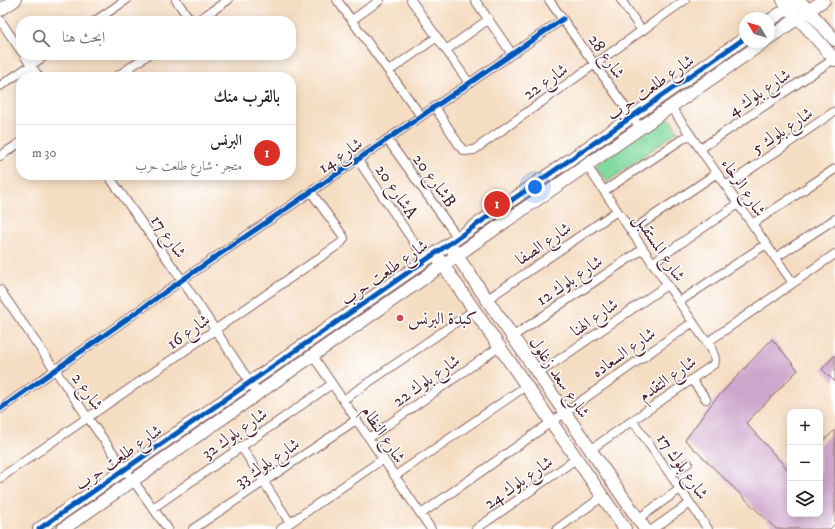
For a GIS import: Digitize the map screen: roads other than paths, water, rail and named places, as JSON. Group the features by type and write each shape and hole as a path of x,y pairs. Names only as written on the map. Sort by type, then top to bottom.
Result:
{"street":[{"path":"0,10 15,0"},
{"path":"102,16 126,0"},
{"path":"176,0 187,16"},
{"path":"204,16 228,0"},
{"path":"337,0 421,116"},
{"path":"352,20 380,0"},
{"path":"411,0 469,83"},
{"path":"475,0 512,54"},
{"name":"شارع 28","path":"549,0 640,128"},
{"path":"621,0 642,31"},
{"name":"شارع 22","path":"435,107 461,148 465,151 474,150 685,0"},
{"path":"775,15 786,4 800,0 835,40"},
{"path":"775,34 824,0"},
{"path":"786,4 834,60"},
{"path":"446,50 489,19"},
{"name":"شارع 14","path":"0,409 182,280 563,19"},
{"path":"0,20 16,44"},
{"path":"389,71 437,37"},
{"name":"شارع طلعت حرب","path":"39,529 739,42"},
{"name":"شارع طلعت حرب","path":"63,529 755,48"},
{"path":"28,60 36,72"},
{"path":"21,72 38,60"},
{"path":"123,72 141,60"},
{"name":"شارع بلوك 4","path":"700,150 834,60"},
{"path":"0,86 16,75"},
{"name":"شارع الرخاء","path":"671,107 793,283"},
{"name":"شارع بلوك 5","path":"726,186 835,111"},
{"path":"604,192 690,134"},
{"name":"شارع 20B","path":"387,140 453,241"},
{"path":"0,156 16,145"},
{"name":"شارع 20A","path":"358,160 431,256"},
{"name":"شارع المستقبل","path":"587,166 709,346"},
{"path":"752,224 835,169"},
{"path":"631,231 717,173"},
{"name":"شارع 17","path":"112,180 182,280 258,394"},
{"name":"شارع 16","path":"0,478 343,241 343,236 311,192"},
{"path":"652,263 738,204"},
{"name":"شارع الصفا","path":"486,300 617,211"},
{"path":"775,258 835,219"},
{"name":"شارع سعد زغلول","path":"453,241 456,256 645,529"},
{"path":"679,302 766,244"},
{"name":"شارع بلوك 12","path":"512,336 643,249"},
{"name":"شارع التقدم","path":"590,450 714,364 716,362 709,346 712,338 835,254"},
{"name":"شارع سعد زغلول","path":"431,256 443,265 625,529"},
{"name":"شارع الهنا","path":"538,374 668,285"},
{"name":"شارع 2","path":"0,290 88,418 153,508 165,528"},
{"path":"343,400 474,310"},
{"name":"شارع السعاده","path":"551,422 563,412 693,322"},
{"name":"شارع بلوك 22","path":"369,438 500,347"},
{"name":"شارع النظام","path":"313,356 431,529"},
{"path":"692,380 706,399"},
{"name":"شارع بلوك 32","path":"153,508 332,384"},
{"path":"395,476 526,386"},
{"name":"شارع بلوك 33","path":"194,529 356,420"},
{"name":"شارع بلوك 17","path":"633,421 708,529"},
{"path":"421,514 551,422"},
{"path":"241,446 290,523"},
{"path":"281,529 383,459"},
{"name":"شارع بلوك 24","path":"476,529 576,459"},
{"path":"670,474 688,463"},
{"path":"638,519 680,489"},
{"path":"557,529 602,497"},
{"path":"653,529 690,503"}],"place":[{"name":"البرنس","path":"497,204"},
{"name":"كبدة البرنس","path":"400,318"}]}
